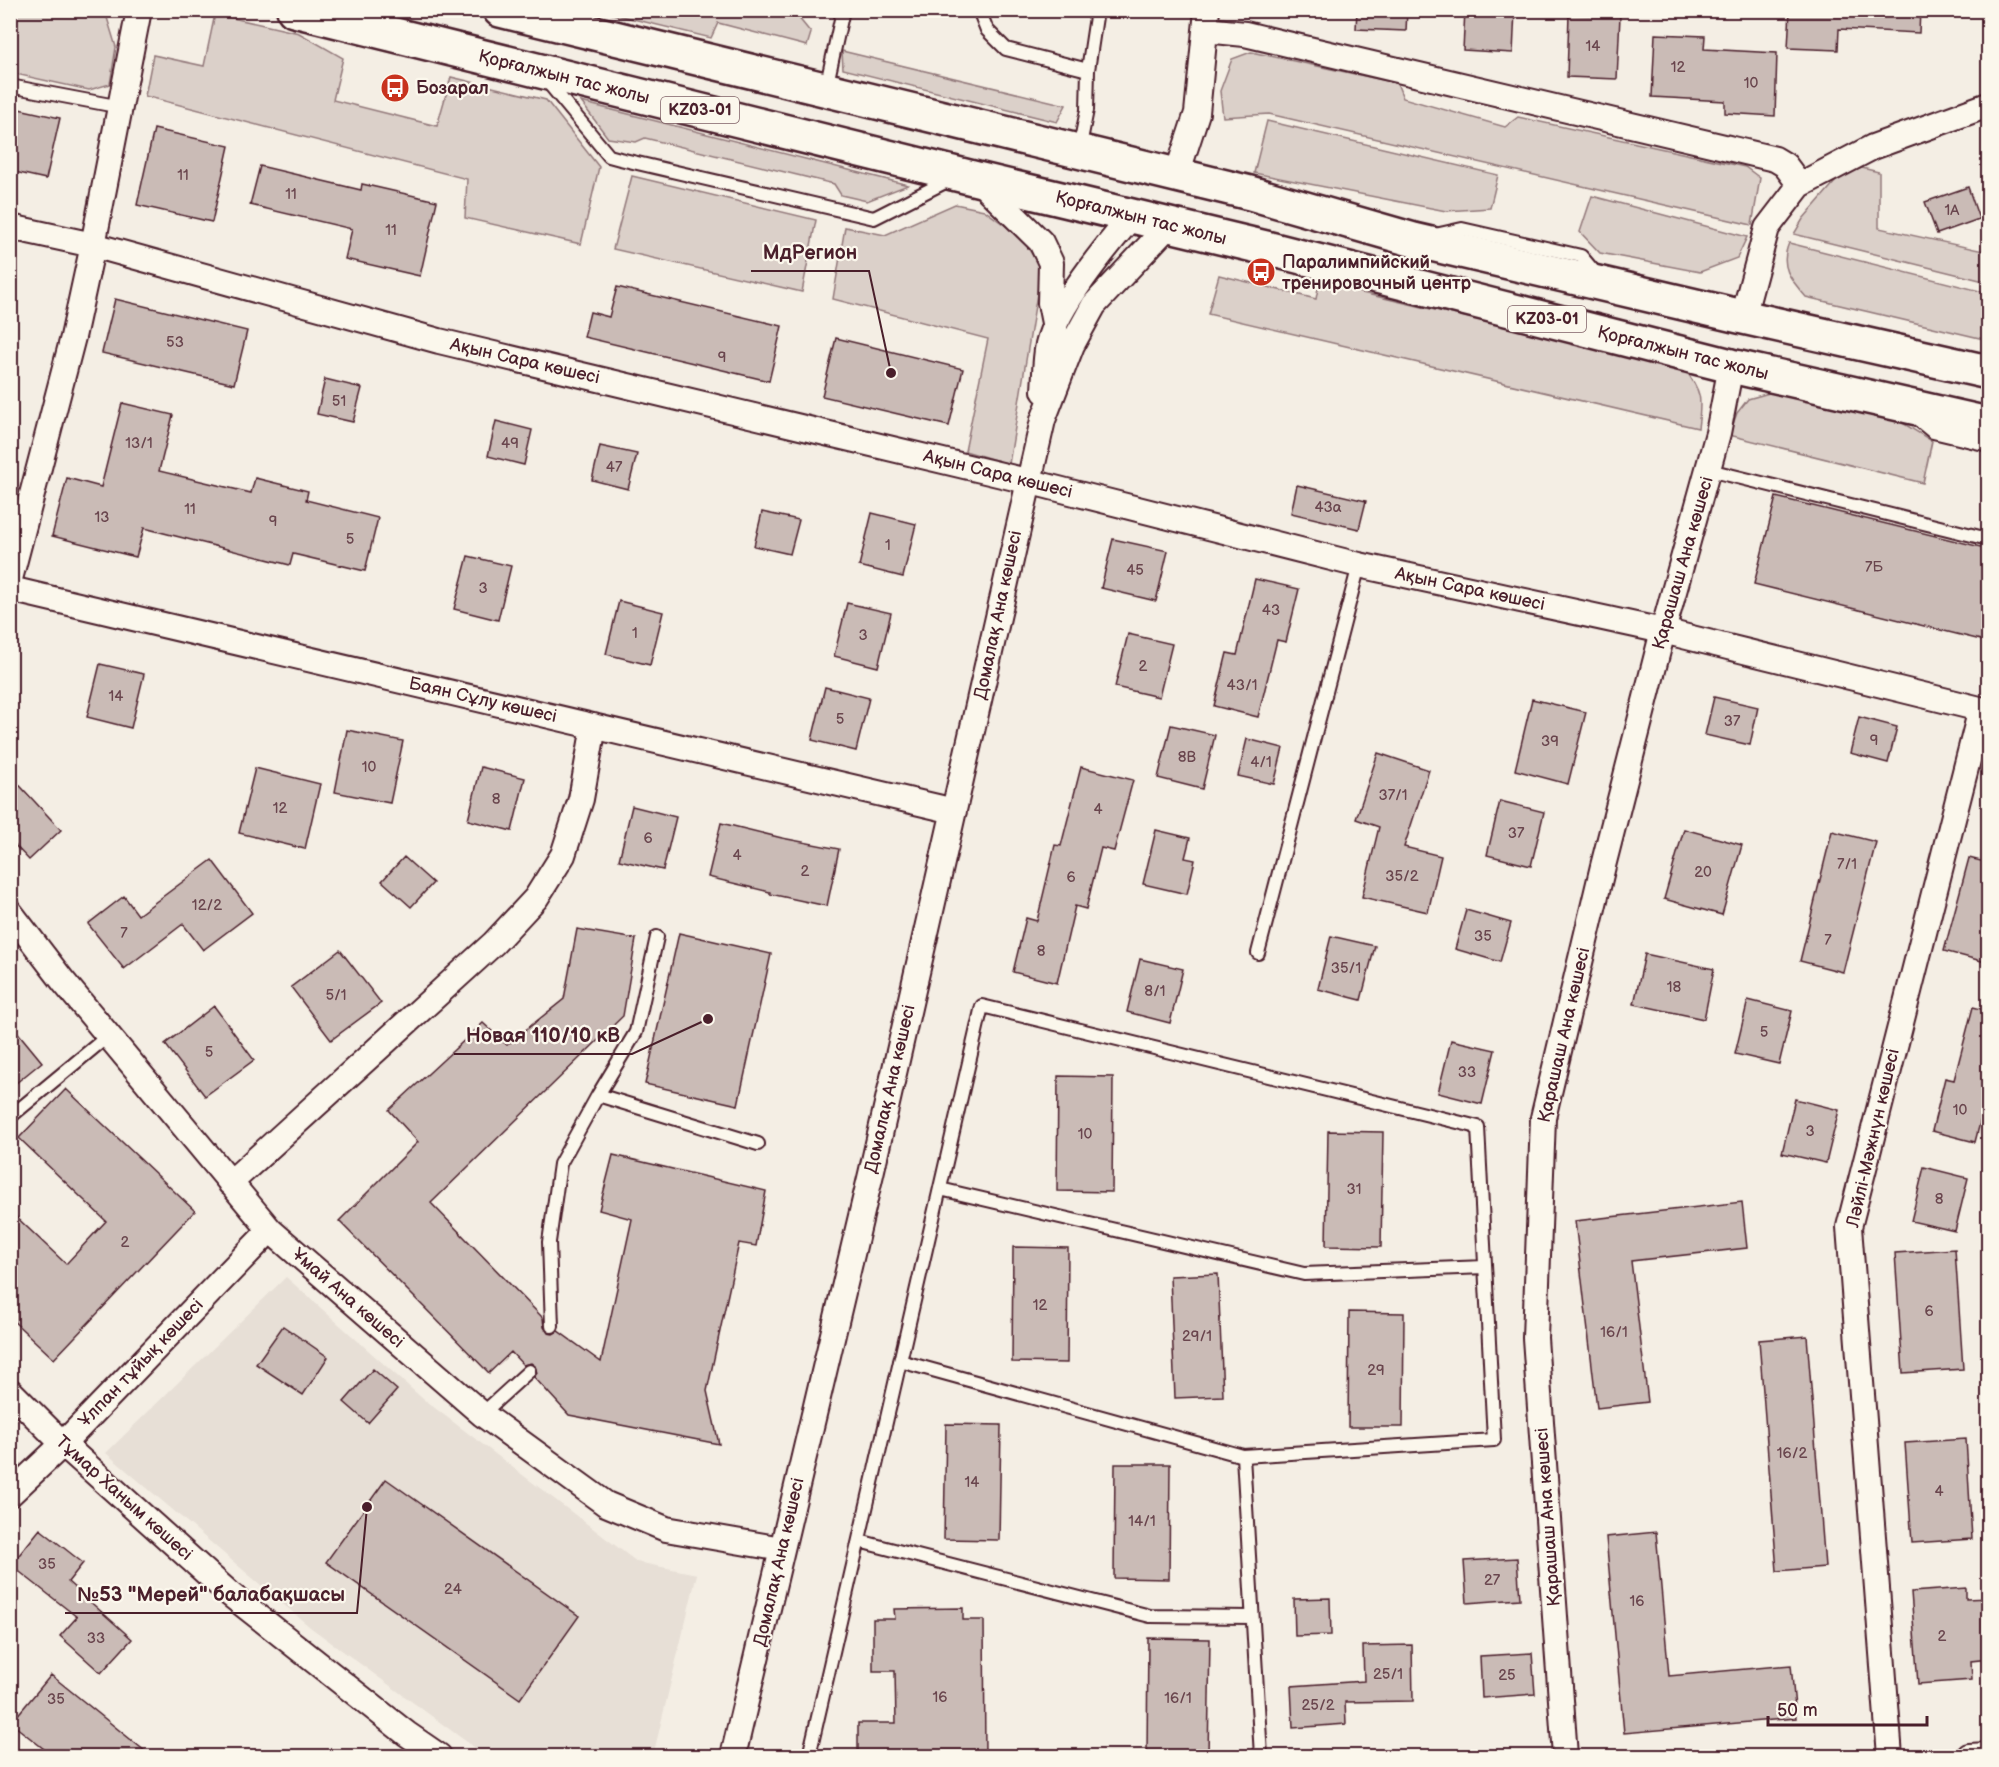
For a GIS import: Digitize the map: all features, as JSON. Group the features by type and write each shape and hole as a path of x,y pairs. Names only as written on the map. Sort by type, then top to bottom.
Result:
{"main road":[{"name":"Қорғалжын тас жолы","path":"294,10 1170,225 1731,366 1989,424"},
{"name":"KZ03-01","path":"500,10 1177,174 1414,240 1989,372"},
{"path":"1132,216 1177,174"},
{"path":"1170,225 1177,174"}],"street":[{"path":"10,579 73,337 139,10"},
{"path":"1177,174 1197,113 1206,20 1245,34 1775,159 1785,165 1800,185"},
{"path":"1743,317 1767,228 1800,185 1873,147 1989,105"},
{"path":"969,177 1041,242 1051,263 1050,303 1055,328"},
{"name":"Домалақ Ана көшесі","path":"1043,420 1048,344 1066,305 1132,216"},
{"name":"Домалақ Ана көшесі","path":"733,1756 1043,420 1068,354 1094,305 1170,225"},
{"name":"Ақын Сара көшесі","path":"10,227 93,245 439,341 1028,481 1359,565 1663,631 1985,710"},
{"name":"Қарашаш Ана көшесі","path":"1565,1756 1535,1338 1543,1118 1603,866 1663,631 1709,470 1731,366"},
{"name":"Баян Сұлу көшесі","path":"10,590 954,811"},
{"name":"Ләйлі-Мәжнүн көшесі","path":"1890,1756 1849,1227 1985,710"},
{"path":"230,1183 494,943 536,898 563,855 581,799 594,726"},
{"name":"Ұмай Ана көшесі","path":"10,912 63,981 270,1230 482,1414 606,1504 666,1529 782,1549"},
{"name":"Ұлпан тұйық көшесі","path":"10,1494 63,1444 270,1230"},
{"name":"Тұмар Ханым көшесі","path":"10,1391 63,1444 231,1595 407,1734 439,1756"},
{"path":"1969,1756 1989,1755"}],"lane":[{"path":"826,89 843,10"},
{"path":"979,10 987,30 1006,49 1088,70"},
{"path":"1079,151 1088,110 1088,70 1097,10"},
{"path":"538,70 609,156 874,218 969,177"},
{"path":"10,86 121,107"},
{"path":"1896,403 1933,432 1989,445"},
{"path":"1709,470 1989,539"},
{"path":"1258,953 1359,565"},
{"path":"552,1326 549,1242 560,1164 636,1032 657,937"},
{"path":"809,1756 900,1361 940,1190 982,1006 1478,1127 1494,1440 1243,1456 900,1361"},
{"path":"10,1117 109,1035"},
{"path":"598,1095 758,1144"},
{"path":"940,1190 1304,1274 1485,1268"},
{"path":"482,1414 529,1371"},
{"path":"1243,1456 1261,1756"},
{"path":"859,1541 1150,1616 1252,1617"}],"shaded area":[{"path":"10,11 105,11 116,47 110,84 89,90 11,73"},
{"path":"600,11 770,11 798,17 811,33 807,46 718,23 711,38"},
{"path":"215,14 299,33 343,58 333,100 437,126 451,77 546,100 599,167 581,244 465,218 467,179 145,96 153,55 204,66"},
{"path":"842,51 1066,105 1057,122 843,69"},
{"path":"1251,52 1397,83 1403,98 1505,127 1518,117 1745,167 1760,178 1752,225 1269,114 1223,117 1220,91 1232,59"},
{"path":"581,102 908,185 867,201 841,195 834,184 645,138 636,142 608,138"},
{"path":"1267,121 1498,175 1490,208 1446,211 1254,173"},
{"path":"1862,168 1879,172 1879,228 1988,252 1988,282 1794,234 1803,219 1841,175"},
{"path":"632,176 816,220 802,292 613,249"},
{"path":"1592,196 1747,237 1737,258 1700,272 1600,253 1580,232"},
{"path":"955,204 984,210 1022,238 1041,269 1009,464 965,451 988,339 833,299 845,227 885,235"},
{"path":"1789,243 1988,293 1988,340 1806,297 1788,272 1785,259"},
{"path":"1219,275 1316,299 1319,283 1684,368 1699,396 1698,428 1208,314"},
{"path":"1776,391 1893,417 1932,441 1923,483 1729,435 1737,413 1748,399"},
{"path":"286,1277 423,1399 637,1562 697,1574 653,1756 486,1756 310,1627 106,1453"}],"building":[{"path":"1357,10 1407,10 1406,31 1356,29"},
{"path":"1465,10 1515,10 1513,53 1463,50"},
{"path":"1790,10 1920,10 1919,33 1839,29 1838,50 1788,48"},
{"path":"1569,14 1620,16 1617,79 1567,77"},
{"path":"1655,34 1705,36 1704,49 1777,53 1775,116 1725,113 1725,101 1652,97"},
{"path":"10,107 60,118 46,179 10,171"},
{"path":"154,129 229,146 212,222 137,205"},
{"path":"260,166 361,190 362,184 437,201 420,276 345,259 352,229 250,205"},
{"path":"1968,187 1979,219 1937,234 1925,202"},
{"path":"617,287 782,326 769,381 584,337 590,312 609,317"},
{"path":"115,299 247,331 234,384 102,353"},
{"path":"836,338 963,369 949,426 822,396"},
{"path":"325,379 362,388 353,422 317,414"},
{"path":"122,403 173,415 159,471 251,493 255,478 308,491 306,500 378,518 365,571 293,554 290,565 144,528 136,557 52,536 67,478 101,487"},
{"path":"496,421 532,430 524,465 488,456"},
{"path":"600,446 637,454 628,489 592,480"},
{"path":"1297,485 1366,501 1359,529 1291,513"},
{"path":"1776,497 1989,549 1989,642 1754,584"},
{"path":"762,512 799,520 790,554 754,546"},
{"path":"872,513 916,524 903,577 859,566"},
{"path":"1113,539 1168,551 1156,601 1101,588"},
{"path":"468,556 511,566 498,620 454,609"},
{"path":"1255,579 1299,589 1286,642 1277,640 1258,717 1214,706 1227,653 1237,655"},
{"path":"619,601 663,612 650,665 606,654"},
{"path":"847,603 891,613 878,667 834,656"},
{"path":"1128,634 1172,644 1159,697 1115,687"},
{"path":"100,664 144,674 131,728 87,717"},
{"path":"825,687 869,698 856,751 812,740"},
{"path":"1714,697 1758,707 1750,745 1705,735"},
{"path":"1532,699 1586,712 1568,784 1515,770"},
{"path":"1859,717 1897,727 1888,763 1850,753"},
{"path":"1171,725 1215,735 1202,789 1158,778"},
{"path":"347,730 403,741 390,803 335,792"},
{"path":"1247,739 1283,748 1274,784 1238,776"},
{"path":"1378,753 1429,770 1404,847 1441,856 1428,912 1362,897 1379,827 1356,819"},
{"path":"481,767 525,778 512,831 468,820"},
{"path":"1081,767 1133,780 1114,851 1101,848 1086,909 1075,906 1057,983 1013,972 1026,918 1037,921 1055,845 1061,846"},
{"path":"255,768 320,784 305,849 239,833"},
{"path":"10,775 61,830 29,860 10,840"},
{"path":"1500,801 1544,812 1531,866 1487,855"},
{"path":"632,806 676,817 663,870 619,860"},
{"path":"721,823 839,849 827,906 770,894 770,892 708,877"},
{"path":"1684,829 1742,845 1722,915 1664,899"},
{"path":"1156,830 1190,838 1185,858 1195,860 1187,894 1143,884"},
{"path":"1832,831 1876,842 1843,972 1800,961"},
{"path":"404,857 433,883 411,907 382,881"},
{"path":"1969,858 1989,863 1989,963 1944,951"},
{"path":"212,860 252,913 203,950 183,924 124,969 88,924 124,896 138,915"},
{"path":"1466,910 1511,923 1500,962 1455,949"},
{"path":"577,929 636,939 623,1016 431,1203 543,1318 544,1327 548,1333 553,1334 558,1331 601,1362 632,1219 599,1210 613,1155 766,1191 756,1246 739,1243 707,1391 719,1444 569,1415 534,1377 537,1373 535,1366 531,1363 523,1365 511,1352 489,1373 339,1221 418,1142 389,1110 483,1023 507,1045 564,999"},
{"path":"679,933 771,954 738,1105 645,1084"},
{"path":"1331,936 1375,946 1361,1000 1318,989"},
{"path":"340,950 381,1003 331,1040 291,987"},
{"path":"1645,954 1714,969 1704,1019 1634,1004"},
{"path":"1140,959 1183,969 1170,1023 1127,1012"},
{"path":"1748,1000 1792,1011 1779,1064 1735,1054"},
{"path":"214,1006 254,1060 205,1096 165,1044"},
{"path":"1973,1007 1989,1011 1989,1088 1975,1142 1932,1131 1945,1078 1954,1080"},
{"path":"10,1023 42,1062 10,1088"},
{"path":"1451,1040 1495,1050 1482,1104 1438,1093"},
{"path":"1058,1076 1113,1077 1112,1192 1057,1191"},
{"path":"66,1089 195,1211 54,1359 10,1318 10,1211 66,1264 106,1221 19,1138"},
{"path":"1795,1099 1839,1110 1826,1163 1782,1153"},
{"path":"1328,1131 1383,1132 1381,1247 1326,1246"},
{"path":"1924,1167 1968,1178 1955,1231 1911,1221"},
{"path":"1742,1202 1747,1248 1631,1261 1648,1402 1597,1408 1575,1221"},
{"path":"1013,1247 1068,1248 1067,1363 1012,1362"},
{"path":"1955,1249 1963,1369 1903,1373 1895,1253"},
{"path":"1218,1274 1223,1396 1175,1398 1170,1276"},
{"path":"1349,1312 1404,1313 1403,1427 1348,1427"},
{"path":"283,1326 328,1357 303,1395 256,1364"},
{"path":"1807,1336 1825,1567 1777,1571 1759,1340"},
{"path":"373,1369 397,1390 368,1423 344,1402"},
{"path":"946,1424 1001,1425 999,1540 944,1539"},
{"path":"1966,1439 1972,1539 1912,1543 1905,1443"},
{"path":"1115,1464 1170,1464 1169,1579 1114,1578"},
{"path":"386,1479 579,1616 520,1699 326,1562"},
{"path":"40,1529 83,1563 68,1582 132,1639 101,1673 60,1636 77,1617 11,1565"},
{"path":"1656,1532 1669,1676 1791,1665 1796,1718 1624,1733 1606,1537"},
{"path":"1517,1558 1520,1599 1467,1603 1464,1561"},
{"path":"1966,1588 1966,1599 1989,1598 1989,1659 1971,1661 1972,1680 1918,1684 1911,1592"},
{"path":"1330,1598 1331,1635 1295,1636 1294,1599"},
{"path":"963,1608 963,1620 984,1620 985,1756 858,1756 858,1723 896,1723 895,1671 873,1671 873,1619 895,1619 894,1609"},
{"path":"1148,1638 1210,1639 1208,1756 1147,1756"},
{"path":"1412,1645 1413,1701 1345,1702 1346,1724 1293,1728 1291,1686 1364,1681 1363,1646"},
{"path":"1532,1653 1535,1694 1482,1698 1480,1656"},
{"path":"51,1675 151,1756 53,1756 11,1723"}],"place":[{"name":"Бозарал","path":"395,88"},
{"name":"Паралимпийский тренировочный центр","path":"1261,272"},
{"name":"МдРегион","path":"891,373"},
{"name":"Новая 110/10 кВ","path":"708,1019"},
{"name":"№53 \"Мерей\" балабақшасы","path":"367,1507"}]}
